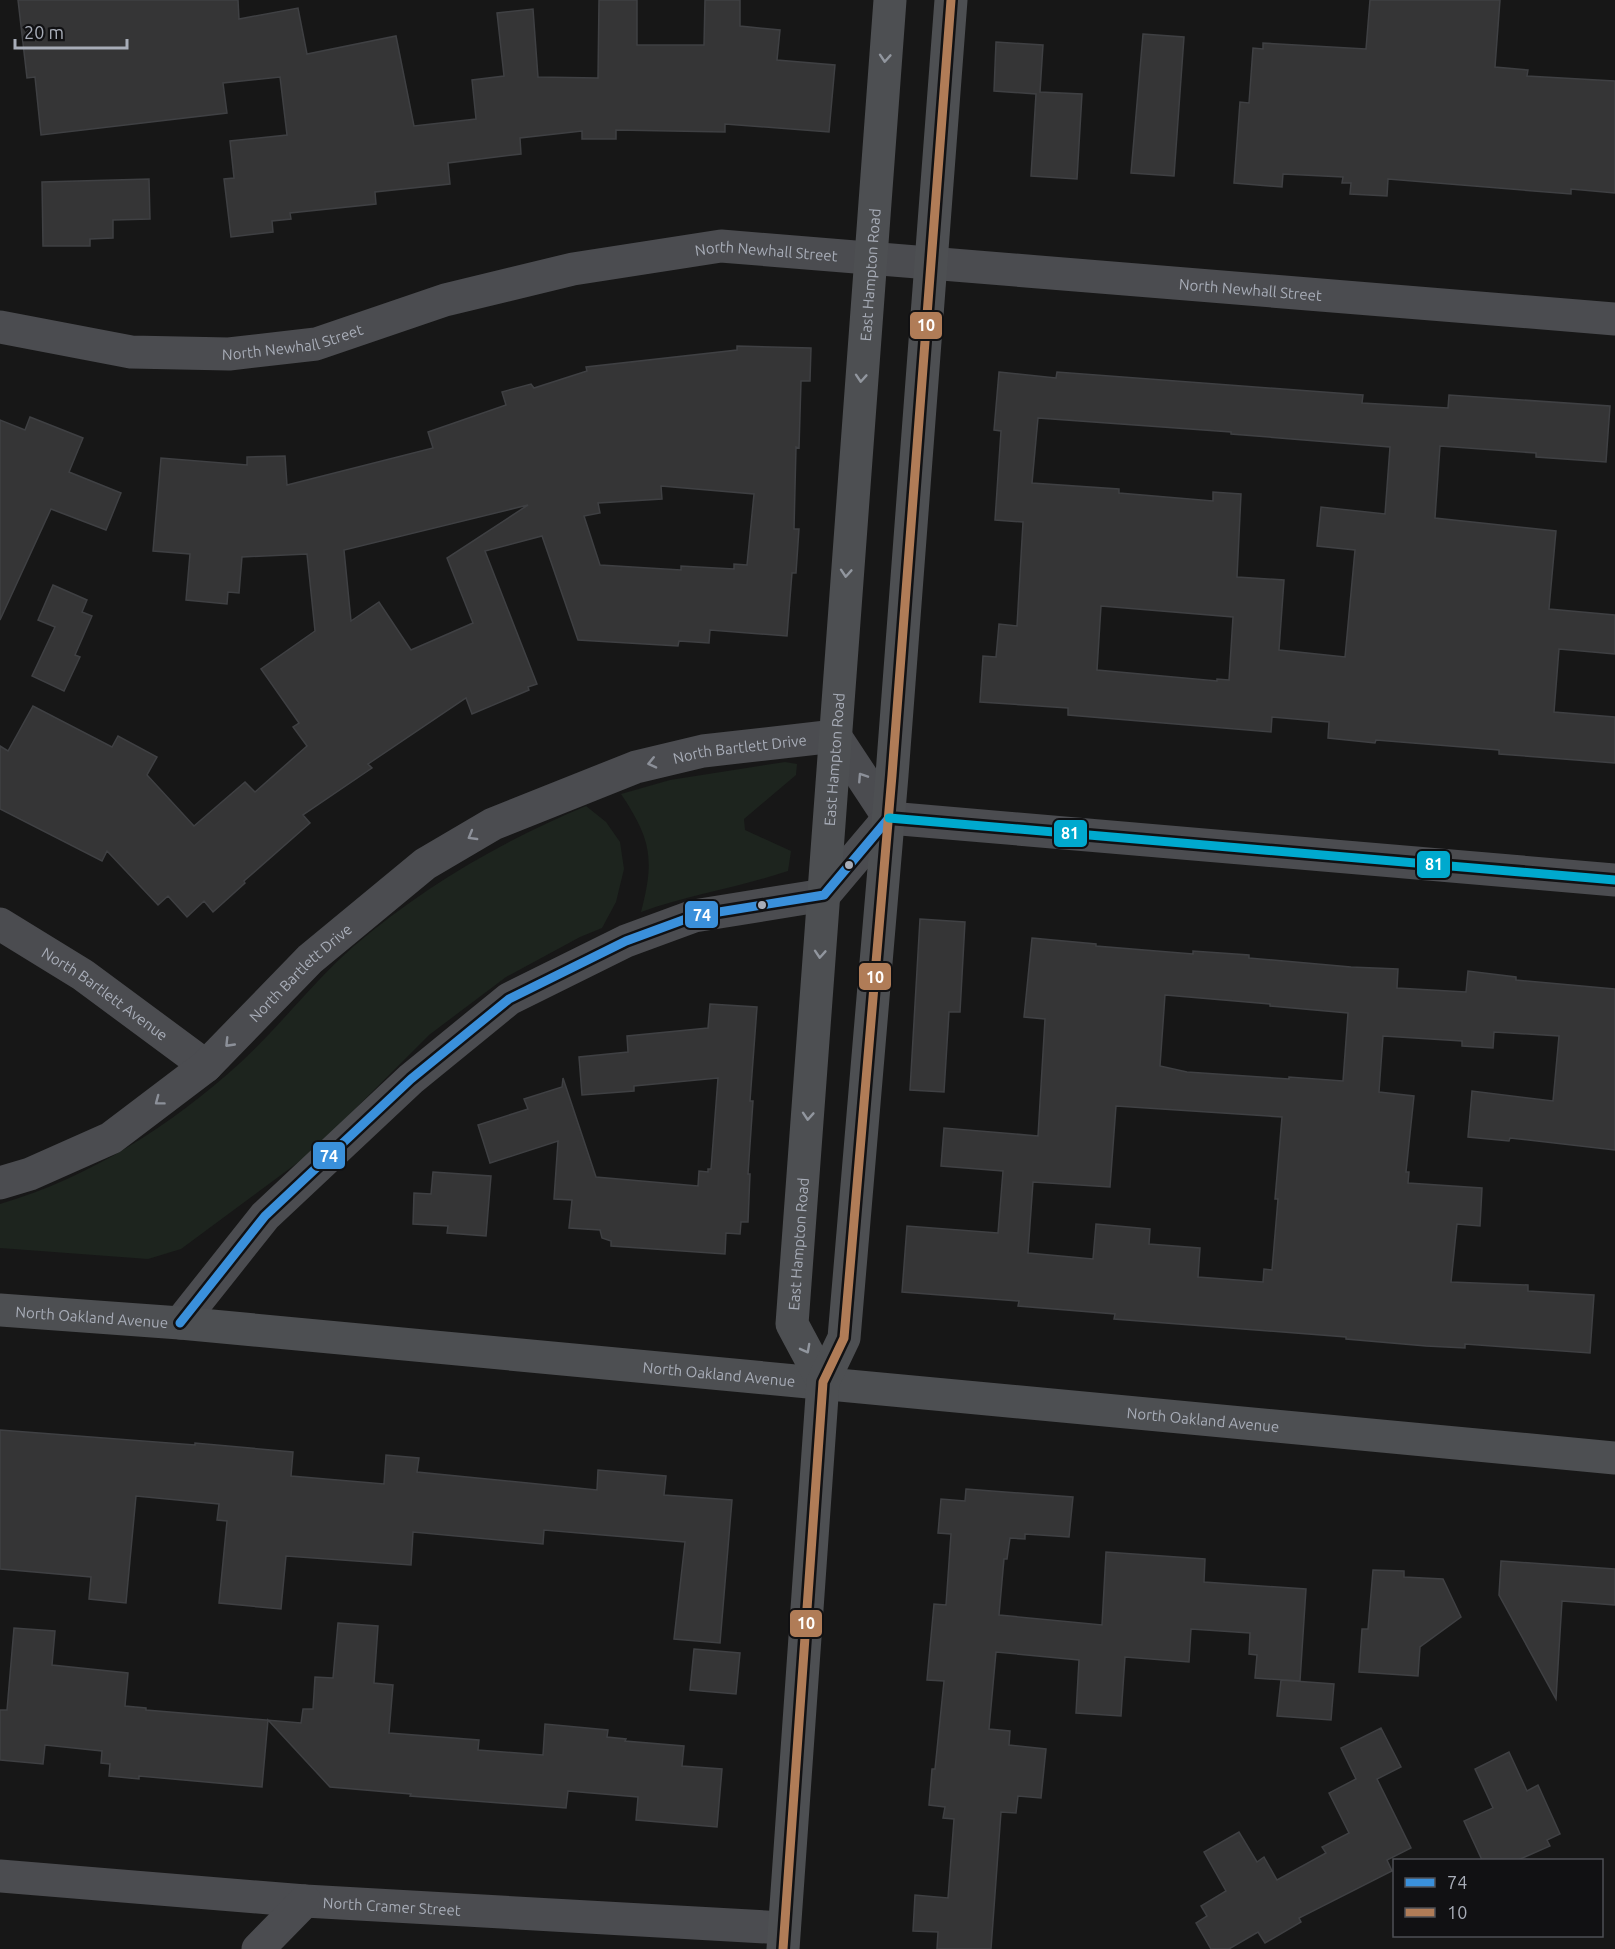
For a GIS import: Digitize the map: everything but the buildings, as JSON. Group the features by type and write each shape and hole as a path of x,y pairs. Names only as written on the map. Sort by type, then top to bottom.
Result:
{"main road":[{"name":"East Hampton Road","path":"823,1382 792,1324 869,258 890,0"},
{"path":"784,1939 823,1382 843,1338 889,818 951,0"},
{"name":"North Oakland Avenue","path":"0,1310 180,1323 1615,1458"}],"street":[{"name":"North Newhall Street","path":"0,327 131,351 229,354 316,344 445,300 573,269 721,246 1615,319"},
{"path":"835,736 889,818"},
{"name":"North Bartlett Drive","path":"0,1183 30,1174 111,1138 206,1066 310,959 425,864 493,824 636,767 703,751 835,736"},
{"path":"889,818 1615,880"},
{"path":"180,1323 266,1216 411,1079 508,999 626,940 694,916 824,896 889,818"},
{"name":"North Bartlett Avenue","path":"0,924 83,975 206,1066"},
{"name":"North Cramer Street","path":"0,1876 784,1939"},
{"path":"258,1949 305,1901"}],"shaded area":[{"path":"785,762 797,764 796,775 744,819 745,830 791,851 788,871 641,912 648,878 648,850 639,824 621,794 670,780"},
{"path":"586,806 606,822 620,842 624,869 616,902 602,928 580,937 506,977 429,1035 312,1152 181,1249 148,1259 0,1248 0,1204 65,1180 128,1147 158,1128 214,1086 240,1063 339,960 380,924 464,867 524,834"}],"transit line":[{"name":"10","path":"783,1949 823,1382 844,1338 892,775 951,0"},
{"name":"74","path":"180,1323 265,1216 411,1079 509,999 626,941 694,916 824,895 889,818"},
{"name":"81","path":"889,818 1615,880"}]}
